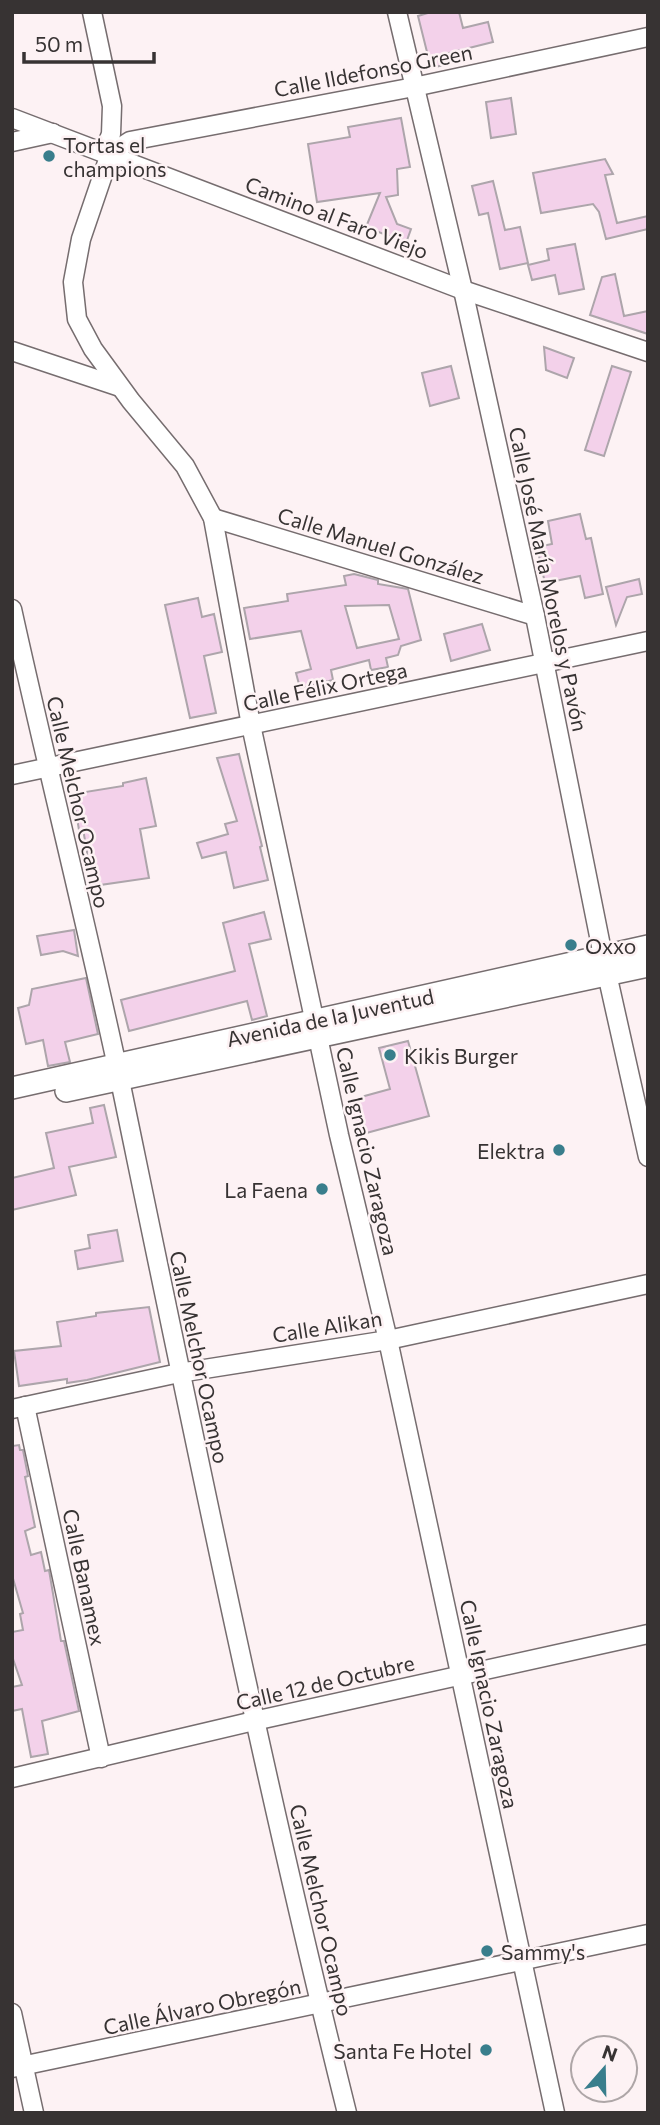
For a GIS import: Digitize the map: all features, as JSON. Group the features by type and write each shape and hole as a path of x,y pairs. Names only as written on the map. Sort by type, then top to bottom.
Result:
{"street":[{"name":"Calle Ignacio Zaragoza","path":"92,12 112,106 111,134 81,239 73,282 77,319 120,387 185,466 213,518 251,724 339,1135 388,1340 555,2113"},
{"name":"Calle José María Morelos y Pavón","path":"397,12 463,290 535,616 648,1157"},
{"name":"Calle Ildefonso Green","path":"107,153 140,138 414,87 648,37"},
{"name":"Camino al Faro Viejo","path":"12,118 463,290 648,352"},
{"path":"12,142 53,133"},
{"path":"12,351 120,387"},
{"name":"Calle Manuel González","path":"213,518 535,616"},
{"name":"Calle Melchor Ocampo","path":"12,609 118,1072 254,1721 347,2113"},
{"name":"Calle Félix Ortega","path":"12,775 648,641"},
{"name":"Avenida de la Juventud","path":"13,1093 606,965 648,946"},
{"name":"Avenida de la Juventud","path":"606,965 648,966"},
{"name":"Calle Alikan","path":"19,1408 179,1373 388,1340 648,1284"},
{"name":"Calle Banamex","path":"19,1408 101,1758"},
{"name":"Calle 12 de Octubre","path":"12,1778 460,1674 648,1634"},
{"name":"Calle Álvaro Obregón","path":"18,2067 648,1934"},
{"path":"12,2013 18,2067 34,2113"}],"building":[{"path":"431,12 459,12 463,28 488,22 493,42 445,54 448,64 431,68 418,16"},
{"path":"511,98 516,134 491,138 486,102"},
{"path":"401,118 410,167 397,169 398,195 386,197 397,224 411,229 406,243 366,227 380,193 317,202 308,144 350,137 348,127"},
{"path":"605,159 613,174 605,175 617,223 648,216 648,229 606,239 599,212 593,204 541,213 533,173"},
{"path":"493,181 505,230 520,227 528,263 500,269 488,213 479,215 472,186"},
{"path":"575,244 584,289 559,294 555,275 532,280 528,265 549,260 547,249"},
{"path":"615,274 624,316 648,311 648,334 590,315 602,277"},
{"path":"544,347 574,358 567,378 546,370"},
{"path":"451,366 459,398 430,406 422,373"},
{"path":"612,366 631,372 604,456 585,450"},
{"path":"580,514 586,539 591,538 603,594 585,598 580,576 545,583 537,547 552,544 548,521"},
{"path":"354,574 378,580 378,584 408,589 421,640 401,646 398,655 386,658 388,667 371,670 369,660 331,670 333,680 300,688 296,673 311,669 301,631 250,639 244,608 288,601 287,594 346,585 344,576","holes":["389,605 399,639 357,648 345,606"]},
{"path":"639,579 642,594 627,597 616,625 606,587"},
{"path":"198,598 202,617 214,614 222,652 204,656 216,713 190,718 165,605"},
{"path":"482,624 490,650 451,661 444,634"},
{"path":"239,754 268,880 234,888 226,852 202,858 197,843 228,834 225,824 237,821 217,758"},
{"path":"146,778 156,826 140,829 149,878 93,886 83,829 79,830 73,794 123,786 123,783"},
{"path":"264,912 271,939 249,944 267,1016 252,1020 247,1001 129,1031 121,1000 235,971 223,923"},
{"path":"74,930 78,956 63,951 41,955 37,936"},
{"path":"86,978 98,1034 65,1042 70,1062 48,1066 43,1040 26,1044 18,1008 29,1005 32,989"},
{"path":"408,1041 429,1116 359,1135 350,1100 390,1089 379,1048"},
{"path":"104,1105 116,1157 69,1167 76,1195 12,1210 12,1178 54,1168 46,1133 93,1123 90,1108"},
{"path":"117,1230 123,1261 78,1269 75,1251 90,1248 88,1235"},
{"path":"149,1307 160,1362 87,1380 67,1383 67,1379 19,1386 14,1351 61,1346 57,1322 96,1316 96,1313"},
{"path":"19,1445 20,1450 23,1450 28,1476 25,1477 35,1527 25,1531 31,1555 41,1552 45,1571 49,1570 61,1641 64,1641 79,1711 42,1721 48,1754 31,1757 22,1709 12,1711 12,1687 22,1685 12,1656 12,1632 23,1630 20,1614 23,1613 12,1575 12,1446"}],"place":[{"name":"Tortas el champions","path":"49,156"},
{"name":"Oxxo","path":"571,945"},
{"name":"Kikis Burger","path":"390,1055"},
{"name":"Elektra","path":"559,1150"},
{"name":"La Faena","path":"322,1189"},
{"name":"Sammy's","path":"487,1951"},
{"name":"Santa Fe Hotel","path":"486,2050"}]}
